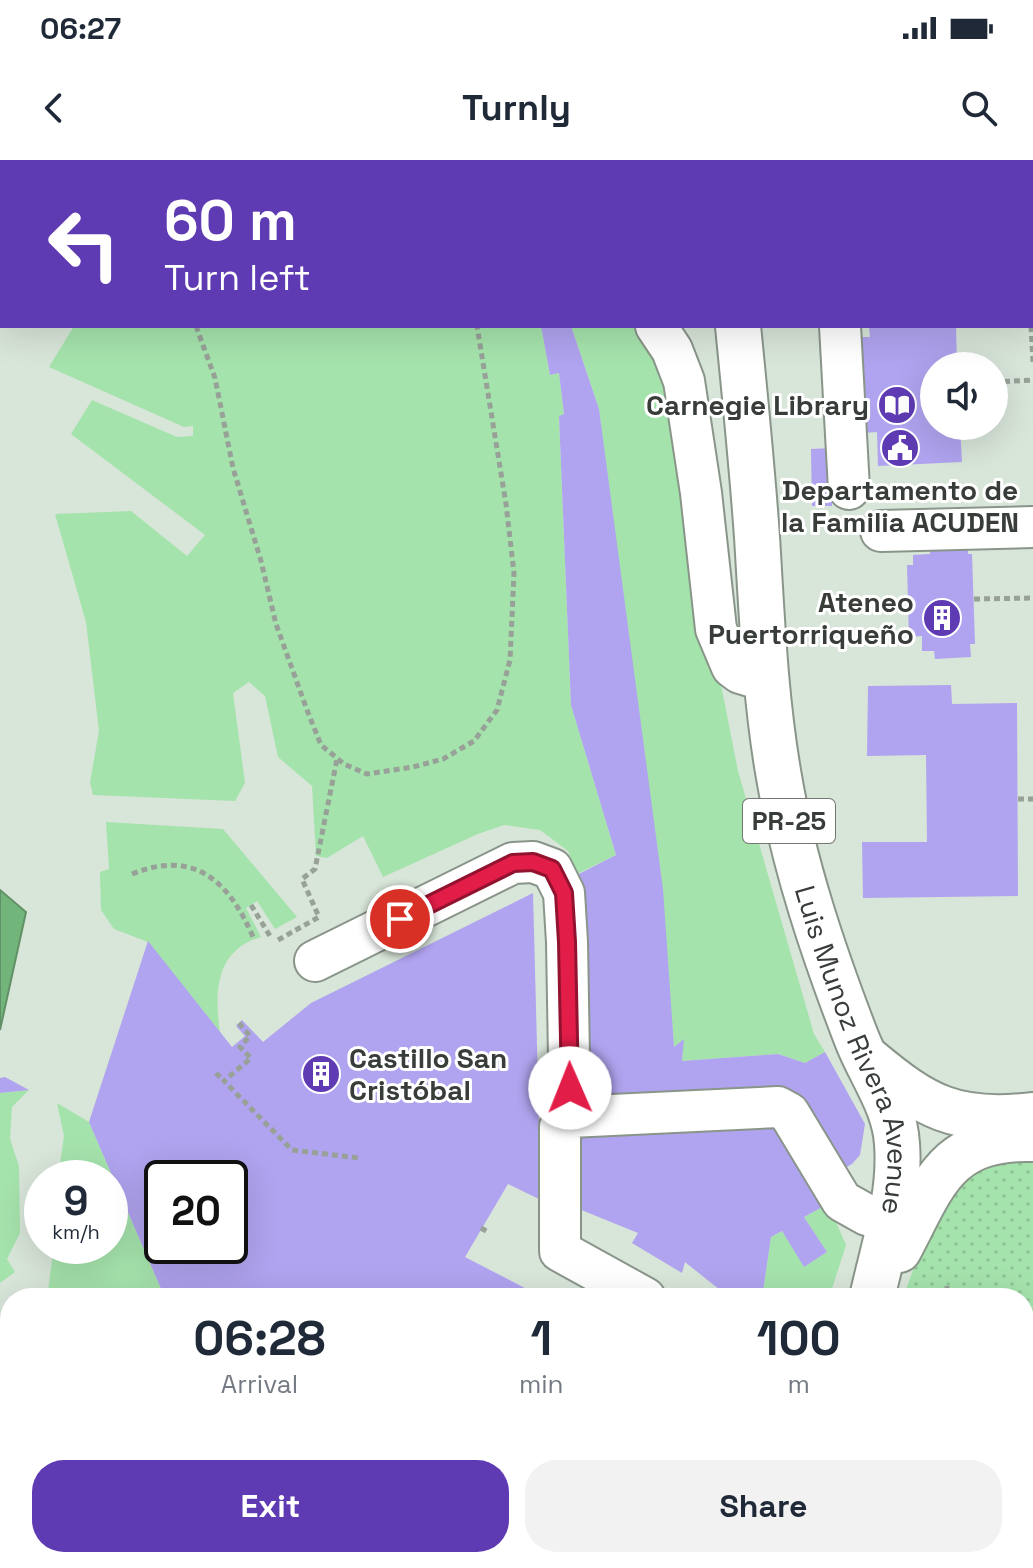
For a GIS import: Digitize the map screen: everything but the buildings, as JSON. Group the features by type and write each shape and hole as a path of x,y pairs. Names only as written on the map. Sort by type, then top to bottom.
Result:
{"main road":[{"name":"Luis Munoz Rivera Avenue","path":"738,328 753,476 766,681 779,778 799,866 840,996 861,1053 887,1105 897,1137 897,1174 874,1288"},
{"path":"861,1053 908,1091 942,1109 970,1116 1033,1115"},
{"path":"877,1288 926,1195 951,1164 968,1152 993,1142 1033,1139"}],"lane":[{"path":"657,328 672,350 684,381 701,493 716,629 732,667 740,673 766,681"},
{"path":"840,328 849,489"},
{"path":"881,531 1033,527"},
{"path":"315,961 513,863 533,862 552,869 564,893 565,906 570,1117"},
{"path":"627,1288 560,1251 560,1127 570,1117 778,1107 789,1113 842,1201 867,1215 889,1221"}],"path":[{"path":"197,328 215,378 233,468 276,624 321,745 337,759 367,774 443,759 474,741 497,710 510,660 514,573 477,328"},
{"path":"1031,328 1033,362"},
{"path":"1008,381 1033,380"},
{"path":"974,599 1033,598"},
{"path":"278,940 319,917 302,879 315,869 337,759"},
{"path":"1018,799 1033,799"},
{"path":"132,874 155,865 178,865 202,873 222,886 241,908 254,939"},
{"path":"251,905 270,936"},
{"path":"224,1081 251,1058 240,1047 250,1036 239,1023"},
{"path":"216,1073 292,1150 359,1158"},
{"path":"481,1228 488,1232"}],"shaded area":[{"path":"73,328 541,328 550,375 559,373 564,414 559,417 571,705 616,855 577,874 568,851 540,830 504,825 383,877 363,836 327,858 316,856 312,786 278,757 265,696 249,682 233,693 245,783 235,801 93,795 90,782 99,731 86,622 55,514 131,511 187,556 205,535 71,434 92,400 177,437 193,436 193,426 184,427 49,367"},
{"path":"572,328 637,328 646,335 671,376 717,664 738,771 814,1034 825,1052 805,1063 778,1054 682,1061 683,1040 674,1047 599,409"},
{"path":"106,822 223,829 297,917 275,929 257,901 246,908 261,937 235,952 221,974 218,987 220,1032 148,942 114,929 101,910 100,872 109,869"},
{"path":"0,890 26,912 0,1030"},
{"path":"29,1090 12,1107 10,1139 19,1166 20,1233 7,1259 15,1272 0,1283 0,1093"},
{"path":"57,1103 89,1122 105,1160 61,1160 64,1136"},
{"path":"1019,1158 1033,1161 1033,1288 907,1288 929,1230 948,1197 971,1173"},
{"path":"828,1204 846,1245 832,1288 763,1288 771,1237 782,1231 805,1266 827,1252 804,1217"},
{"path":"128,1212 144,1249 144,1264 150,1264 161,1288 48,1288 52,1264 128,1264"}],"place":[{"name":"Carnegie Library","path":"897,405"},
{"name":"Departamento de la Familia ACUDEN","path":"900,448"},
{"name":"Ateneo Puertorriqueño","path":"942,618"},
{"name":"Castillo San Cristóbal","path":"321,1074"}],"route":[{"path":"400,919 513,863 533,862 552,869 564,893 570,1088"}]}
